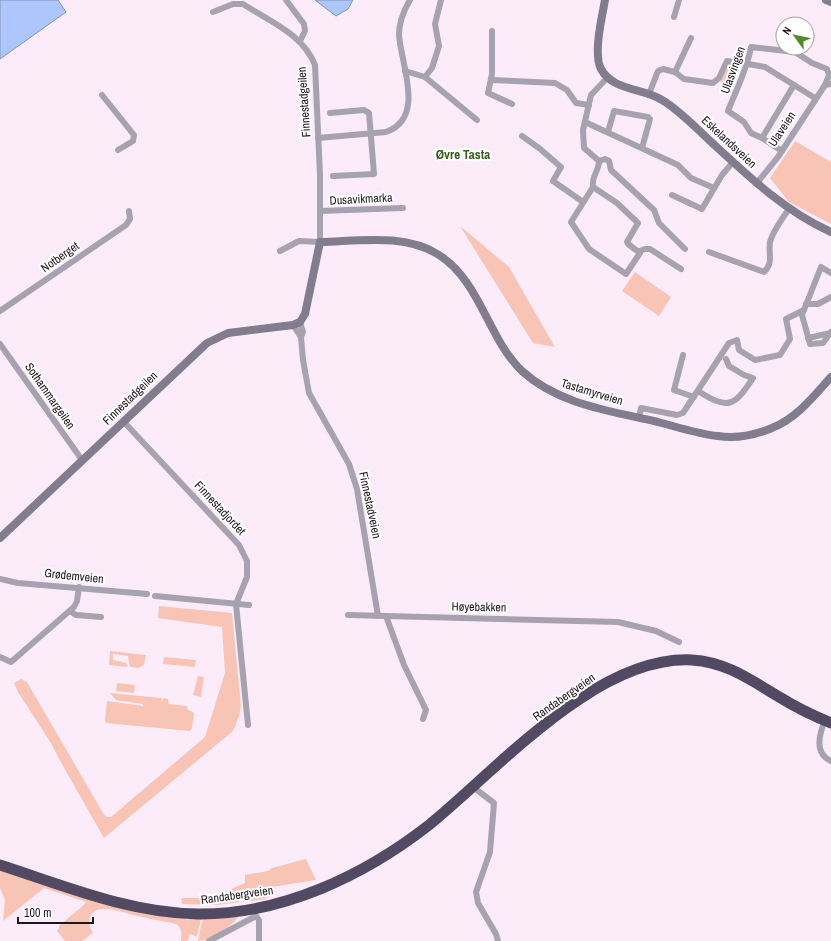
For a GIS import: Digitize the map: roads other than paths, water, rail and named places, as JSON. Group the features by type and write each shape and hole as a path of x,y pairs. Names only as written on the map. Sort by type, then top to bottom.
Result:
{"highway":[{"name":"Randabergveien","path":"0,865 62,886 142,904 210,908 248,904 292,894 333,880 385,856 428,826 551,720 583,696 631,672 664,662 692,660 725,667 746,676 804,711 828,722"}],"main road":[{"path":"605,0 598,55 600,67 608,77"},
{"path":"826,0 831,2"},
{"name":"Eskelandsveien","path":"608,77 616,83 662,100 685,118 756,184 789,209 831,232"},
{"name":"Tastamyrveien","path":"320,242 397,241 426,248 450,264 460,274 510,358 522,371 543,388 562,397 639,418 717,436 738,437 754,434 772,428 786,421 806,406 831,377"},
{"name":"Finnestadveien","path":"296,323 306,309 320,242"},
{"name":"Finnestadgeilen","path":"0,538 201,347 215,338 235,332 296,323"}],"street":[{"path":"286,0 304,24 305,31 300,41"},
{"path":"318,138 392,130 402,121 409,103 399,35 400,26 410,0"},
{"path":"425,77 432,68 439,46 435,24 441,0"},
{"path":"674,17 679,0"},
{"name":"Finnestadgeilen","path":"213,12 233,4 243,4 300,41 311,56 314,65 318,138 320,242"},
{"path":"492,31 492,80 488,93 512,104"},
{"path":"675,72 691,38"},
{"name":"Ulasvingen","path":"782,151 751,133 744,122 728,111 748,64 752,46 795,52 828,70 828,84"},
{"path":"649,94 658,71 663,69 675,72 684,78 713,83 719,78 727,61 740,63"},
{"path":"748,64 766,67 815,98"},
{"path":"405,71 425,77 477,120"},
{"path":"608,77 592,92 583,130 584,148 598,161 598,170 592,180 592,187 571,222 589,249 626,274 640,252 645,249 650,249 681,269"},
{"path":"492,80 555,83 567,90 576,103 589,105"},
{"name":"Ulaveien","path":"756,184 782,151 815,98 828,84"},
{"path":"762,138 794,85"},
{"path":"102,95 134,135 133,142 118,150"},
{"path":"330,113 366,111 370,115 374,174 333,176"},
{"path":"608,132 614,111 648,117 648,124 642,148"},
{"path":"585,122 678,165 691,178 714,188"},
{"path":"522,136 561,167 553,181 583,202"},
{"path":"598,161 602,159 609,161 611,170 654,210 659,223 685,249"},
{"path":"672,195 702,208 714,188 733,162"},
{"path":"592,187 617,203 637,222 638,224 627,242 640,252"},
{"name":"Dusavikmarka","path":"320,211 403,208"},
{"path":"709,252 764,272 770,264 770,242 779,223 789,209"},
{"name":"Notberget","path":"0,311 122,227 130,219 129,211"},
{"path":"280,251 299,242 320,242"},
{"path":"831,273 820,267 802,317 810,344 823,343 831,332"},
{"path":"639,418 641,408 677,415 682,414 729,343 737,340 739,350 755,360 780,355 790,339 786,319 805,307 818,304 831,297"},
{"name":"Finnestadveien","path":"296,323 303,332 301,337 309,393 349,464 357,489 378,616"},
{"name":"Sothammargeilen","path":"0,344 82,460"},
{"path":"674,357 682,356 674,390 694,397"},
{"path":"698,391 716,402 723,404 736,400 742,395 753,378 744,375 729,366 726,359"},
{"name":"Finnestadjordet","path":"123,421 239,545 246,560 247,577 236,604 248,725"},
{"name":"Grødemveien","path":"0,579 18,583 147,594"},
{"path":"0,657 11,662 70,611 77,603 78,588"},
{"path":"155,596 249,605"},
{"path":"70,611 76,615 101,617"},
{"path":"348,614 386,616 404,665 426,710 423,719"},
{"name":"Høyebakken","path":"386,616 618,622 656,631 678,642"},
{"path":"828,722 819,750 822,756 831,761"},
{"path":"473,787 494,803 490,852 476,892 478,903 498,941"},
{"name":"Randabergveien","path":"209,941 256,916 258,920 259,941"}],"water":[{"path":"0,0 58,0 66,12 0,59"},
{"path":"315,0 353,0 348,9 336,16"}],"district":[{"name":"Øvre Tasta","path":"463,154"}]}
